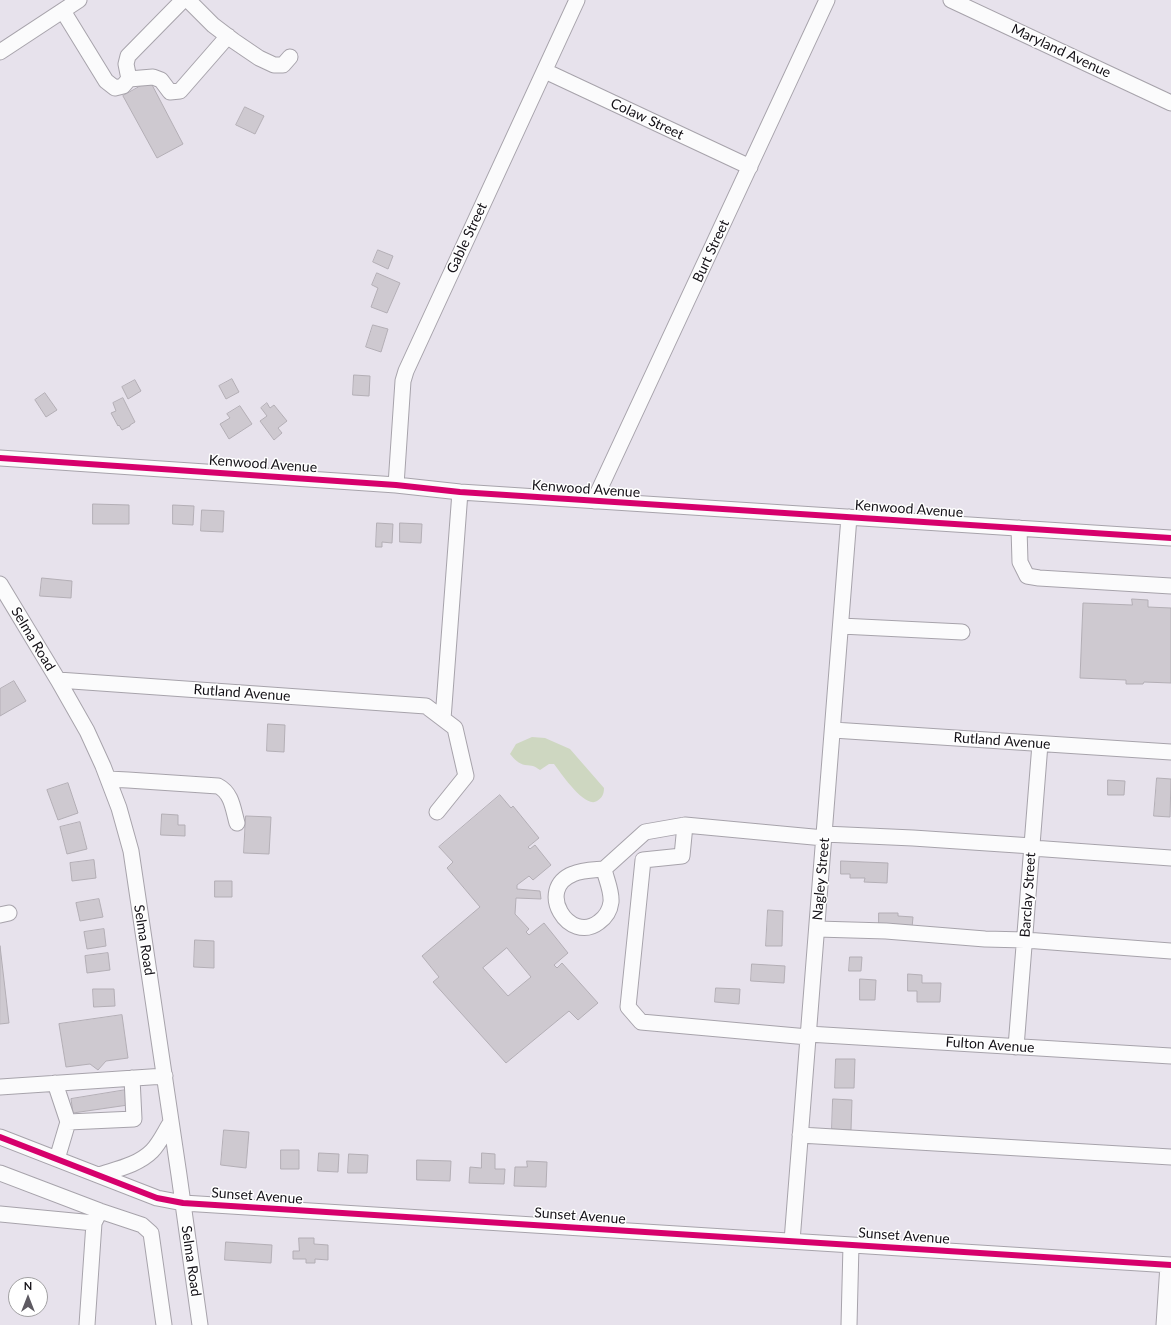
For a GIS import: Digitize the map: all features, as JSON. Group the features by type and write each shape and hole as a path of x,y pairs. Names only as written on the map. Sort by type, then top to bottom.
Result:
{"street":[{"path":"0,52 79,0"},
{"path":"129,79 126,64 128,56 183,0"},
{"path":"188,0 213,25 259,58 274,65 283,65 290,57"},
{"name":"Gable Street","path":"396,485 403,381 406,371 577,0"},
{"name":"Burt Street","path":"594,501 827,0"},
{"name":"Maryland Avenue","path":"951,0 1171,103"},
{"path":"63,11 106,81 115,88 123,86 129,79 154,77 161,80 170,92 180,91 228,36"},
{"name":"Colaw Street","path":"545,71 750,167"},
{"name":"Kenwood Avenue","path":"0,458 396,485 460,492 1171,538"},
{"path":"436,812 466,776 455,728 443,719 460,492"},
{"name":"Nagley Street","path":"792,1241 849,517"},
{"path":"1019,528 1020,562 1027,576 1171,586"},
{"name":"Selma Road","path":"0,584 58,680 86,731 108,779 119,808 131,852 172,1122 200,1325"},
{"path":"841,626 962,632"},
{"name":"Rutland Avenue","path":"58,680 426,706 443,719"},
{"name":"Rutland Avenue","path":"832,730 1171,752"},
{"name":"Barclay Street","path":"1016,1047 1040,744"},
{"path":"108,779 218,786 225,789 230,797 237,823"},
{"path":"604,869 645,832 685,825 824,836 913,838 1171,858"},
{"name":"Fulton Avenue","path":"685,825 682,856 643,860 628,1007 641,1022 808,1035 1171,1056"},
{"path":"817,929 886,931 1171,951"},
{"path":"0,1086 164,1076"},
{"path":"68,1122 134,1119 132,1078"},
{"path":"55,1083 68,1122 57,1159"},
{"path":"98,1175 132,1165 141,1160 153,1150 172,1122"},
{"path":"800,1135 1171,1158"},
{"name":"Sunset Avenue","path":"0,1137 157,1198 183,1202 1170,1265"},
{"path":"0,1173 97,1217"},
{"path":"0,1214 97,1217 142,1225 151,1232 164,1325"},
{"path":"87,1325 97,1217"},
{"path":"849,1325 850,1245"},
{"path":"1164,1325 1170,1265"}],"green space":[{"path":"532,737 545,738 570,749 604,788 600,799 592,802 586,800 574,789 554,764 549,764 540,770 533,766 521,764 510,754 516,744"}],"building":[{"path":"150,81 183,144 157,158 123,96"},
{"path":"245,107 264,116 255,134 236,125"},
{"path":"378,250 393,256 388,269 373,262"},
{"path":"377,273 400,283 387,313 371,307 378,288 372,285"},
{"path":"373,325 388,329 381,352 366,347"},
{"path":"354,375 370,376 369,396 353,395"},
{"path":"232,379 239,392 226,399 219,386"},
{"path":"135,380 141,391 128,399 122,387"},
{"path":"45,393 57,410 46,417 35,400"},
{"path":"123,398 135,422 122,430 111,413 116,411 113,403"},
{"path":"267,403 270,408 274,405 287,421 278,428 282,433 274,440 260,421 267,416 261,408"},
{"path":"240,406 252,424 229,439 220,424 230,418 227,414"},
{"path":"93,504 129,505 129,524 93,524"},
{"path":"173,505 194,506 193,525 173,524"},
{"path":"202,510 224,511 223,532 201,531"},
{"path":"377,523 393,524 392,543 382,542 382,547 376,547"},
{"path":"400,523 422,524 421,543 400,542"},
{"path":"42,578 72,581 71,598 40,596"},
{"path":"1132,599 1148,600 1148,607 1171,608 1171,683 1144,682 1143,684 1126,684 1126,680 1080,678 1083,603 1132,605"},
{"path":"14,681 26,701 0,716 0,689"},
{"path":"268,724 285,725 284,752 267,751"},
{"path":"1157,778 1171,779 1170,817 1154,816"},
{"path":"1108,780 1125,781 1124,795 1108,795"},
{"path":"68,783 78,813 58,820 47,790"},
{"path":"500,795 511,808 513,806 539,838 528,847 530,849 535,845 551,865 533,880 529,876 517,885 517,889 540,891 541,899 516,898 515,914 529,929 526,932 529,935 544,923 568,953 554,965 557,968 562,963 598,1003 578,1020 569,1011 506,1063 433,982 439,977 422,956 480,907 447,868 453,862 439,847","holes":["507,948 531,977 508,996 483,968"]},
{"path":"162,814 178,815 178,825 185,825 185,836 161,835"},
{"path":"246,816 271,817 269,854 244,853"},
{"path":"80,822 87,849 67,854 60,827"},
{"path":"94,860 96,878 72,881 70,863"},
{"path":"841,861 888,863 887,883 864,882 865,878 850,878 850,874 841,874"},
{"path":"215,881 232,881 232,897 215,897"},
{"path":"99,899 103,917 80,921 76,903"},
{"path":"768,910 783,911 782,946 766,946"},
{"path":"879,913 898,913 898,916 913,917 912,928 879,927"},
{"path":"104,929 106,946 87,949 84,932"},
{"path":"195,940 214,941 214,968 194,967"},
{"path":"0,946 9,1023 0,1024"},
{"path":"108,953 110,970 87,973 85,956"},
{"path":"850,957 862,957 861,971 849,971"},
{"path":"752,964 785,966 784,983 751,981"},
{"path":"908,974 922,975 922,983 941,983 940,1002 917,1002 917,991 908,991"},
{"path":"860,979 876,980 875,1000 860,1000"},
{"path":"716,988 740,989 739,1004 715,1002"},
{"path":"93,989 114,989 115,1006 94,1007"},
{"path":"122,1015 128,1058 106,1061 98,1070 90,1064 66,1067 59,1024"},
{"path":"836,1059 855,1059 854,1088 835,1088"},
{"path":"126,1090 128,1105 73,1113 71,1099"},
{"path":"833,1099 852,1100 851,1130 832,1129"},
{"path":"224,1130 249,1132 246,1168 221,1165"},
{"path":"281,1150 299,1150 299,1169 281,1169"},
{"path":"319,1153 339,1154 338,1172 318,1171"},
{"path":"482,1153 495,1154 495,1169 505,1169 504,1184 469,1183 470,1167 481,1168"},
{"path":"349,1154 368,1155 367,1173 348,1173"},
{"path":"417,1160 451,1161 450,1181 417,1180"},
{"path":"527,1161 547,1162 546,1187 514,1186 515,1167 527,1167"},
{"path":"299,1238 314,1238 314,1244 328,1245 328,1260 315,1259 315,1263 306,1263 306,1259 293,1259 293,1251 299,1251"},
{"path":"226,1242 272,1245 271,1263 225,1260"}],"cycle path":[{"path":"0,458 396,485 460,492 1171,538"},
{"path":"0,1137 157,1198 183,1203 1171,1265"}]}
